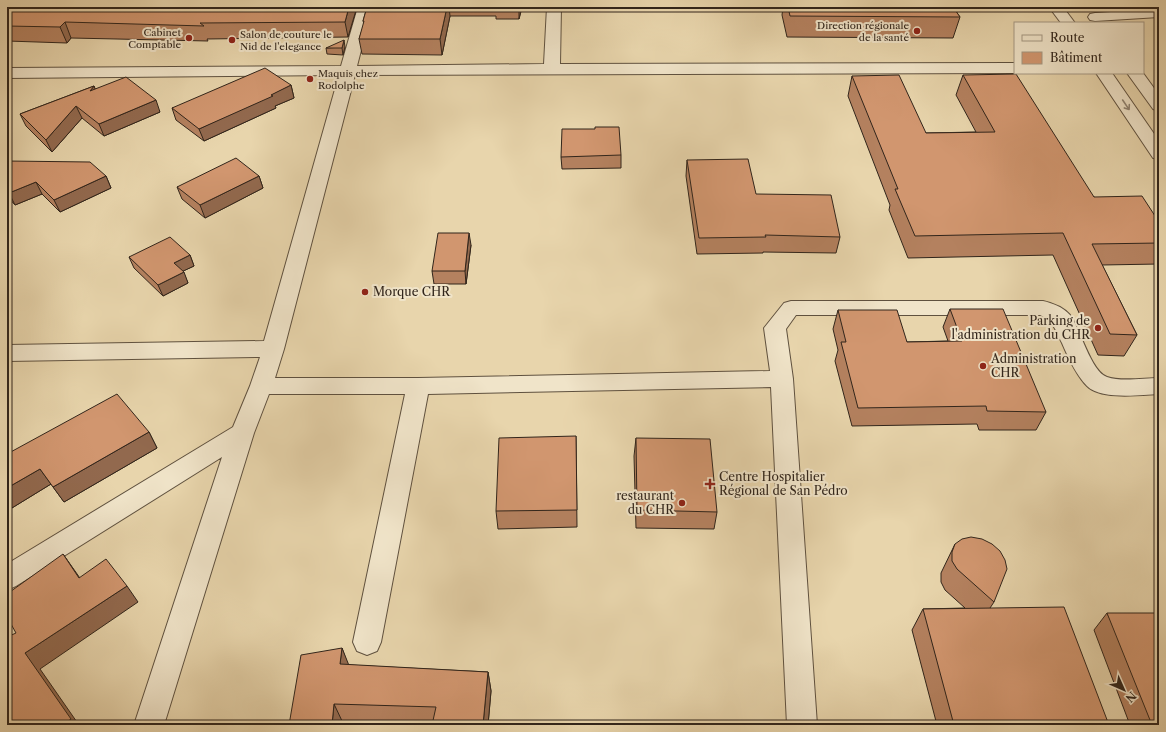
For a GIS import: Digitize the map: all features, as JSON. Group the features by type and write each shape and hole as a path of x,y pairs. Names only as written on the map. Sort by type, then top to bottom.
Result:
{"street":[{"path":"149,725 242,433 261,386 273,348 365,7"},
{"path":"552,69 554,7"},
{"path":"1056,7 1067,22"},
{"path":"1093,16 1159,13"},
{"path":"7,73 552,69 1014,68"},
{"path":"1105,74 1159,154"},
{"path":"1136,74 1159,106"},
{"path":"802,725 782,379 775,328 792,308 1043,308 1055,314 1062,320 1089,374 1098,383 1108,385 1159,386"},
{"path":"7,353 273,348"},
{"path":"261,386 418,386 782,379"},
{"path":"367,642 418,386"},
{"path":"7,578 242,433"}],"building":[{"path":"7,7 349,7 345,22 200,23 204,26 65,22 60,27 7,26"},
{"path":"367,7 447,7 440,39 359,39"},
{"path":"788,7 953,7 960,17 790,16"},
{"path":"344,40 342,48 326,48"},
{"path":"265,68 291,85 271,95 273,96 199,129 172,108"},
{"path":"1016,74 1094,197 1142,196 1159,222 1159,243 1092,244 1137,335 1110,334 1063,233 915,236 895,189 898,189 852,76 899,75 926,133 995,132 963,75"},
{"path":"126,77 156,100 99,124 76,106 46,140 20,114 94,86 90,91"},
{"path":"595,127 619,127 621,155 561,157 562,129 595,129"},
{"path":"236,158 259,176 200,205 177,187"},
{"path":"748,159 756,194 831,195 840,237 765,235 766,237 699,238 687,160"},
{"path":"7,161 90,162 106,176 54,200 36,182 9,193 7,191"},
{"path":"438,233 469,233 465,271 432,271"},
{"path":"170,237 190,255 174,263 184,272 158,285 129,257"},
{"path":"950,309 1003,309 1046,412 987,411 986,406 858,408 841,342 846,342 838,310 897,310 907,342 962,341"},
{"path":"117,394 149,432 53,487 40,469 7,488 7,454"},
{"path":"576,436 577,510 496,511 499,438"},
{"path":"636,438 710,439 717,512 637,510"},
{"path":"971,537 982,539 992,544 1000,551 1005,560 1007,569 994,602 957,569 952,561 952,552 955,544 962,539"},
{"path":"63,554 79,578 106,559 127,586 25,653 71,719 63,725 7,725 7,637 16,633 7,617 7,594"},
{"path":"1064,607 1109,725 954,725 923,609"},
{"path":"1107,613 1159,613 1159,725 1152,725"},
{"path":"342,648 340,664 488,672 483,725 432,725 436,707 334,704 332,725 289,725 301,655"}],"place":[{"name":"Direction régionale de la santé","path":"917,31"},
{"name":"Cabinet Comptable","path":"189,38"},
{"name":"Salon de couture le Nid de l'elegance","path":"232,40"},
{"name":"Maquis chez Rodolphe","path":"310,79"},
{"name":"Morque CHR","path":"365,292"},
{"name":"Parking de l'administration du CHR","path":"1098,328"},
{"name":"Administration CHR","path":"983,366"},
{"name":"Centre Hospitalier Régional de San Pédro","path":"710,484"},
{"name":"restaurant du CHR","path":"682,503"}]}
